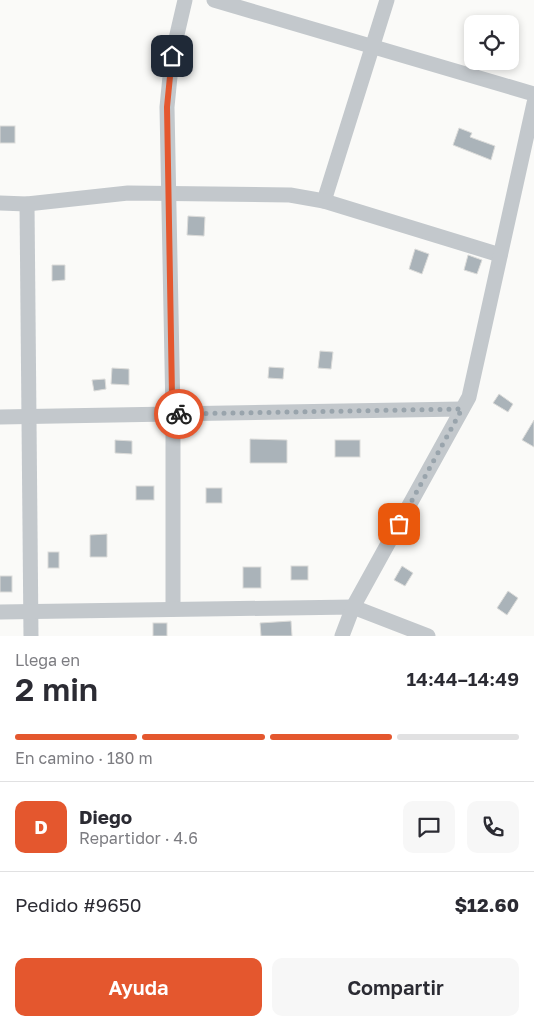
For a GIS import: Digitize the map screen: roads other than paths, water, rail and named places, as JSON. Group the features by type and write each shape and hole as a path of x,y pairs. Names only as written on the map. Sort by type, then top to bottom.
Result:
{"street":[{"path":"173,609 173,414 167,107 172,56 186,0"},
{"path":"214,0 534,94"},
{"path":"324,201 387,0"},
{"path":"342,636 353,607 469,397 534,103"},
{"path":"0,203 27,204 128,193 290,195 324,201 500,255"},
{"path":"27,204 31,636"},
{"path":"0,417 462,409"},
{"path":"0,612 353,607 428,636"}]}
